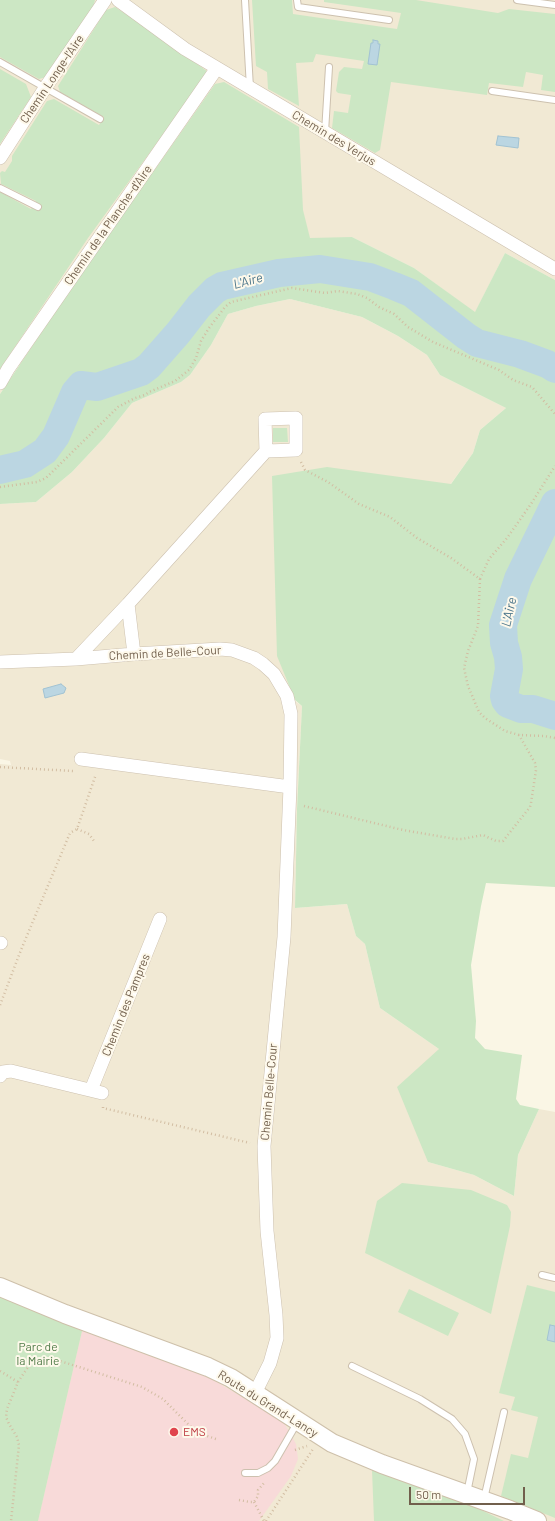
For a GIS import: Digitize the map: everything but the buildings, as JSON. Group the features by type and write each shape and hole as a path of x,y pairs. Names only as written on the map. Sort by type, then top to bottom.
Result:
{"street":[{"name":"Chemin Longe-l'Aire","path":"0,158 45,88 105,0"},
{"name":"Chemin des Verjus","path":"118,0 185,49 555,269"},
{"name":"Chemin de la Planche-d'Aire","path":"0,383 8,369 217,68"},
{"path":"296,418 296,450 266,451 265,419 296,418"},
{"name":"Chemin de Belle-Cour","path":"76,659 128,604 266,451"},
{"path":"128,604 134,654"},
{"name":"Chemin de Belle-Cour","path":"0,662 76,659 220,649 232,650 244,654 264,664 274,674 287,696 291,714 290,787"},
{"path":"81,759 290,787"},
{"name":"Chemin Belle-Cour","path":"255,1393 270,1363 277,1338 267,1231 264,1146 284,937 290,787"},
{"name":"Chemin des Pampres","path":"97,1092 160,919"},
{"path":"0,1076 3,1072 11,1071 97,1092"},
{"name":"Route du Grand-Lancy","path":"0,1287 65,1314 208,1367 231,1378 332,1444 350,1452 537,1521"}],"lane":[{"path":"245,0 250,88"},
{"path":"297,0 298,7 390,20"},
{"path":"517,0 555,6"},
{"path":"0,62 100,119"},
{"path":"325,132 329,68"},
{"path":"492,91 555,100"},
{"path":"0,188 38,207"},
{"path":"542,1274 555,1278"},
{"path":"352,1366 420,1399 452,1419 465,1434 474,1459 475,1497"},
{"path":"475,1497 504,1412"},
{"path":"245,1473 258,1473 268,1468 275,1460 297,1422"}],"path":[{"path":"0,488 37,482 46,478 118,407 175,381 189,370 209,328 225,306 232,302 292,288 325,293 338,291 357,294 367,298 379,307 394,314 408,327 433,342 499,370 513,380 532,387 555,414"},
{"path":"296,450 305,470 328,482 359,504 390,517 417,538 451,558 480,579"},
{"path":"555,466 511,532 489,558 480,579 478,626 468,651 464,668 468,686 479,712 495,725 505,731 519,735 555,738"},
{"path":"289,807 295,810 300,806 305,805 390,828 455,839 483,835 496,841 503,841 530,807 533,790 536,770 535,763 533,757 519,735"},
{"path":"0,767 77,772"},
{"path":"90,773 102,773"},
{"path":"0,1005 21,950 70,833 77,829 96,774"},
{"path":"77,829 88,834 94,841"},
{"path":"97,1092 103,1108 264,1146"},
{"path":"10,1521 19,1445 17,1437 6,1417 7,1409 18,1382 28,1367 41,1361 60,1361 142,1387 163,1399 194,1428 204,1435 216,1439"},
{"path":"0,1371 18,1382"},
{"path":"254,1502 265,1521 315,1445 297,1448 293,1451"},
{"path":"254,1502 257,1499 258,1490 265,1481"},
{"path":"239,1500 254,1502"}],"shaded area":[{"path":"0,0 555,0 555,280 505,253 475,313 414,268 352,237 18,366 0,394"},
{"path":"290,299 362,317 398,336 427,355 440,375 506,408 480,430 473,453 295,701 302,706 297,809 295,908 347,904 356,936 365,944 380,1008 439,1049 428,1162 474,1175 514,1196 518,1155 539,1109 555,1112 555,1521 0,1521 0,764 11,765 10,761 0,759 0,504 36,502 72,472 104,438 132,403 181,382 190,375 211,345 228,314"},
{"name":"EMS","path":"82,1331 198,1371 283,1421 296,1444 298,1459 291,1476 259,1521 38,1521"}],"green space":[{"path":"0,0 95,0 93,8 46,77 39,79 0,57"},
{"path":"252,0 292,0 293,14 397,29 401,13 324,2 324,0 416,0 498,13 509,9 555,14 555,92 541,90 543,75 526,72 523,87 489,83 487,95 391,82 380,150 375,153 332,128 334,111 348,113 351,95 338,93 336,91 339,72 344,67 362,69 364,61 316,54 313,62 296,63 299,106 268,89 267,72 256,66"},
{"path":"115,7 158,35 208,72 88,238 0,369 0,192 31,209 36,201 1,184 0,173 2,171 5,172 12,161 12,156 47,101 54,99 99,125 104,117 60,92 58,86 106,10"},
{"path":"0,69 26,84 31,97 0,144"},
{"path":"224,82 299,127 303,210 310,238 352,237 414,268 475,312 505,253 555,280 555,887 486,883 471,965 476,1021 475,1038 485,1049 522,1055 516,1099 520,1105 539,1109 518,1155 514,1196 474,1175 428,1162 397,1087 439,1049 380,1008 365,944 356,936 347,904 295,908 297,809 302,706 295,700 277,656 272,476 327,467 451,484 473,453 480,430 506,408 440,375 427,355 398,336 362,317 290,299 228,314 211,345 190,375 181,382 132,403 104,438 72,472 36,502 0,504 0,394 122,213 156,168 215,84"},
{"path":"273,428 287,428 288,442 273,442"},
{"path":"402,1183 471,1190 507,1205 511,1212 510,1226 491,1314 365,1253 377,1201"},
{"path":"527,1285 555,1292 555,1518 501,1496 511,1454 528,1458 538,1417 511,1410 515,1397 499,1393"},
{"path":"409,1289 459,1313 448,1336 398,1312"},
{"name":"Parc de la Mairie","path":"0,1295 82,1331 38,1521 0,1521"},
{"path":"372,1470 475,1507 504,1521 374,1521"}],"water":[{"path":"373,40 378,41 378,44 380,44 377,65 368,64 371,43 373,43"},
{"path":"498,136 519,138 518,148 496,145"},
{"path":"61,684 66,688 64,693 45,698 43,689"},
{"path":"550,1325 555,1326 555,1342 547,1340"}],"waterway":[{"name":"L'Aire","path":"0,470 25,464 45,451 56,436 75,392 81,385 97,387 141,372 149,366 199,306 215,290 222,286 279,273 320,269 370,277 411,293 477,343 520,354 547,364 555,369"},
{"name":"L'Aire","path":"555,503 518,579 503,625 504,643 508,657 509,669 504,696 505,700 508,704 521,709 533,709 555,716"}],"place":[{"name":"EMS","path":"174,1432"}]}
